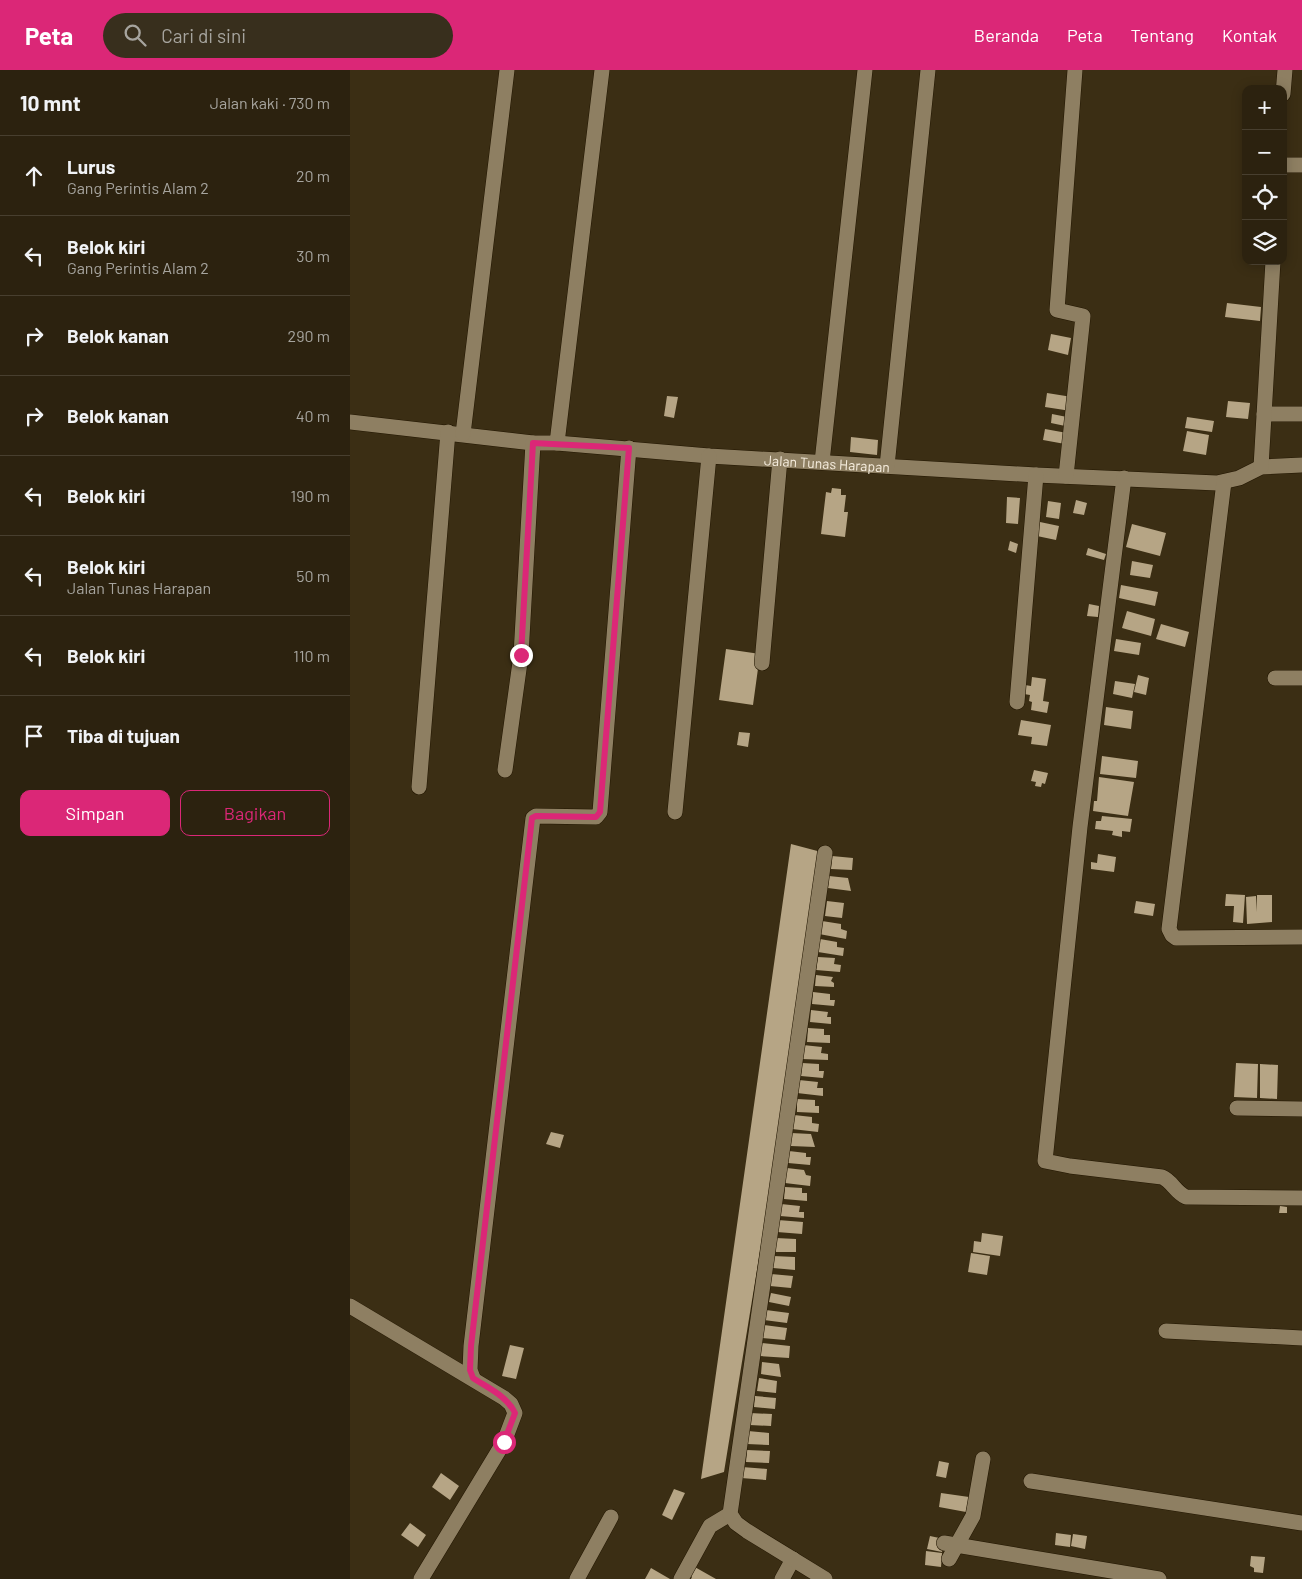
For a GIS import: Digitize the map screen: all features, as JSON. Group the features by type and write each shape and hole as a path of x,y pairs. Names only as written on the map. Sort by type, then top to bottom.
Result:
{"street":[{"path":"463,434 507,70"},
{"path":"557,443 602,70"},
{"path":"822,462 865,70"},
{"path":"887,466 928,70"},
{"path":"1066,476 1083,316 1057,310 1075,70"},
{"path":"1284,85 1285,70"},
{"path":"1287,164 1302,165"},
{"path":"1261,467 1273,265"},
{"path":"1264,414 1302,414"},
{"name":"Jalan Tunas Harapan","path":"350,422 533,443 629,448 709,456 1036,475 1224,482 1261,467 1302,464"},
{"path":"419,787 448,432"},
{"path":"505,770 521,655 533,443"},
{"path":"473,1378 470,1370 471,1346 532,818 536,816 596,817 600,812 629,448"},
{"path":"676,812 709,456"},
{"path":"762,663 780,460"},
{"path":"1017,702 1036,475"},
{"path":"1124,478 1080,827 1045,1161 1070,1166 1162,1177 1170,1182 1176,1191 1186,1197 1302,1198"},
{"path":"1224,482 1169,929 1176,938 1302,937"},
{"path":"1275,678 1302,678"},
{"path":"825,853 730,1514 747,1531 825,1579"},
{"path":"1237,1108 1302,1109"},
{"path":"350,1306 504,1398 511,1404 515,1413 504,1442 421,1579"},
{"path":"1166,1331 1302,1338"},
{"path":"949,1559 960,1544 973,1516 982,1459"},
{"path":"1031,1481 1302,1522"},
{"path":"681,1579 710,1526 730,1514"},
{"path":"576,1579 612,1517"},
{"path":"944,1543 960,1544 1159,1579"},
{"path":"782,1579 793,1559"}],"building":[{"path":"1227,303 1261,307 1260,321 1225,317"},
{"path":"1051,334 1071,338 1068,355 1048,350"},
{"path":"1047,393 1072,397 1071,411 1045,407"},
{"path":"667,396 678,397 674,418 664,416"},
{"path":"1228,401 1250,403 1248,419 1226,417"},
{"path":"1052,414 1072,418 1070,427 1051,423"},
{"path":"1187,417 1214,421 1212,432 1185,428"},
{"path":"1045,429 1067,433 1065,444 1043,440"},
{"path":"1187,431 1209,435 1206,455 1183,451"},
{"path":"851,437 878,440 877,455 850,452"},
{"path":"832,488 841,489 841,495 846,495 844,512 848,512 845,537 821,534 826,492 831,493"},
{"path":"1007,497 1020,498 1018,524 1006,523"},
{"path":"1076,500 1087,503 1084,515 1073,513"},
{"path":"1048,501 1061,503 1059,519 1046,517"},
{"path":"1040,522 1059,526 1056,540 1037,536"},
{"path":"1132,524 1166,533 1160,556 1126,547"},
{"path":"1010,541 1018,544 1016,553 1008,550"},
{"path":"1088,548 1106,554 1104,560 1086,555"},
{"path":"1132,561 1153,565 1150,578 1130,575"},
{"path":"1121,585 1158,592 1155,606 1119,598"},
{"path":"1089,604 1099,606 1098,617 1087,616"},
{"path":"1127,611 1155,619 1151,636 1122,628"},
{"path":"1161,624 1189,632 1185,647 1156,639"},
{"path":"1116,639 1141,643 1139,655 1114,651"},
{"path":"726,649 760,654 753,705 719,700"},
{"path":"1138,675 1149,678 1146,695 1134,692"},
{"path":"1032,677 1046,679 1043,701 1049,702 1047,713 1031,710 1032,702 1029,701 1030,695 1024,694 1025,685 1031,686"},
{"path":"1115,681 1135,684 1132,698 1113,694"},
{"path":"1106,707 1133,711 1131,729 1104,725"},
{"path":"1021,720 1051,725 1047,746 1031,744 1032,737 1018,735"},
{"path":"739,732 750,733 748,747 737,745"},
{"path":"1102,756 1138,761 1136,778 1100,774"},
{"path":"1034,770 1048,773 1045,784 1042,783 1041,787 1035,786 1036,782 1031,781"},
{"path":"1099,777 1134,782 1128,816 1093,811 1094,801 1097,801"},
{"path":"1102,816 1132,819 1130,832 1122,831 1122,837 1112,835 1113,831 1095,829 1096,821 1101,821"},
{"path":"791,844 825,853 724,1472 701,1479"},
{"path":"1098,854 1116,857 1114,872 1091,869 1091,862 1097,863"},
{"path":"832,856 853,858 852,870 831,869"},
{"path":"829,876 848,878 851,891 828,888"},
{"path":"1226,894 1245,895 1243,923 1233,922 1234,906 1225,906"},
{"path":"1257,895 1272,895 1272,922 1247,924 1246,897 1256,896 1257,912"},
{"path":"827,901 844,903 842,918 825,916"},
{"path":"1136,901 1155,904 1153,916 1134,913"},
{"path":"822,921 841,924 841,929 847,931 846,939 819,934"},
{"path":"820,939 837,942 837,947 844,948 843,956 818,952"},
{"path":"818,957 835,958 834,964 841,965 840,972 816,970"},
{"path":"816,975 833,977 831,981 834,983 834,987 815,986"},
{"path":"813,992 830,994 830,1000 835,1000 834,1006 812,1004"},
{"path":"811,1010 828,1012 827,1017 831,1017 831,1024 810,1022"},
{"path":"808,1028 824,1029 824,1035 830,1035 830,1043 807,1042"},
{"path":"803,1045 822,1047 821,1053 828,1054 828,1060 802,1059"},
{"path":"802,1063 819,1064 819,1071 824,1071 823,1078 801,1076"},
{"path":"1236,1063 1258,1064 1257,1098 1234,1097"},
{"path":"1260,1064 1278,1065 1277,1099 1260,1098"},
{"path":"799,1080 818,1082 817,1088 823,1088 823,1096 797,1093"},
{"path":"797,1099 815,1100 815,1106 819,1106 819,1113 797,1112"},
{"path":"794,1115 812,1117 812,1123 819,1124 818,1132 792,1129"},
{"path":"551,1132 564,1135 560,1148 546,1144"},
{"path":"791,1133 811,1134 815,1147 791,1146"},
{"path":"789,1151 806,1153 806,1157 811,1157 810,1165 788,1163"},
{"path":"787,1168 804,1170 806,1175 811,1176 810,1186 785,1183"},
{"path":"785,1187 802,1188 802,1193 807,1193 807,1201 784,1199"},
{"path":"781,1204 800,1206 799,1212 804,1212 804,1218 780,1216"},
{"path":"1280,1206 1287,1207 1287,1213 1279,1213"},
{"path":"778,1220 803,1222 802,1234 777,1232"},
{"path":"982,1233 1003,1236 1000,1256 973,1252 974,1241 981,1242"},
{"path":"776,1238 796,1239 796,1252 776,1252"},
{"path":"971,1253 990,1256 987,1275 968,1272"},
{"path":"773,1256 795,1257 795,1270 773,1268"},
{"path":"771,1274 793,1276 791,1288 770,1286"},
{"path":"771,1293 791,1297 789,1306 769,1302"},
{"path":"766,1310 789,1313 787,1323 764,1320"},
{"path":"764,1325 787,1328 785,1340 762,1338"},
{"path":"761,1343 790,1346 789,1358 760,1356"},
{"path":"510,1345 524,1348 516,1379 502,1376"},
{"path":"762,1362 779,1364 781,1377 761,1374"},
{"path":"759,1378 777,1381 776,1393 757,1391"},
{"path":"755,1396 776,1398 775,1409 754,1407"},
{"path":"750,1413 772,1414 771,1426 750,1425"},
{"path":"748,1431 769,1433 769,1445 747,1444"},
{"path":"747,1450 770,1451 769,1463 746,1462"},
{"path":"939,1461 949,1463 946,1478 936,1476"},
{"path":"742,1467 767,1469 766,1480 741,1478"},
{"path":"441,1473 459,1486 450,1500 432,1487"},
{"path":"674,1489 685,1493 672,1520 662,1515"},
{"path":"941,1493 969,1497 966,1512 939,1507"},
{"path":"410,1523 426,1535 418,1547 401,1535"},
{"path":"1056,1533 1071,1535 1070,1547 1055,1545"},
{"path":"1073,1534 1087,1536 1085,1549 1071,1546"},
{"path":"930,1536 944,1539 942,1552 927,1549"},
{"path":"926,1551 942,1553 941,1567 925,1565"},
{"path":"1251,1556 1265,1557 1263,1573 1254,1572 1254,1568 1250,1566"},
{"path":"693,1566 716,1579 691,1579 692,1577 689,1574"},
{"path":"651,1568 670,1579 645,1579"}],"route":[{"path":"504,1442 515,1413 511,1404 504,1398 473,1378 470,1370 471,1346 532,818 536,816 596,817 600,812 629,448 533,443 521,655"}]}
